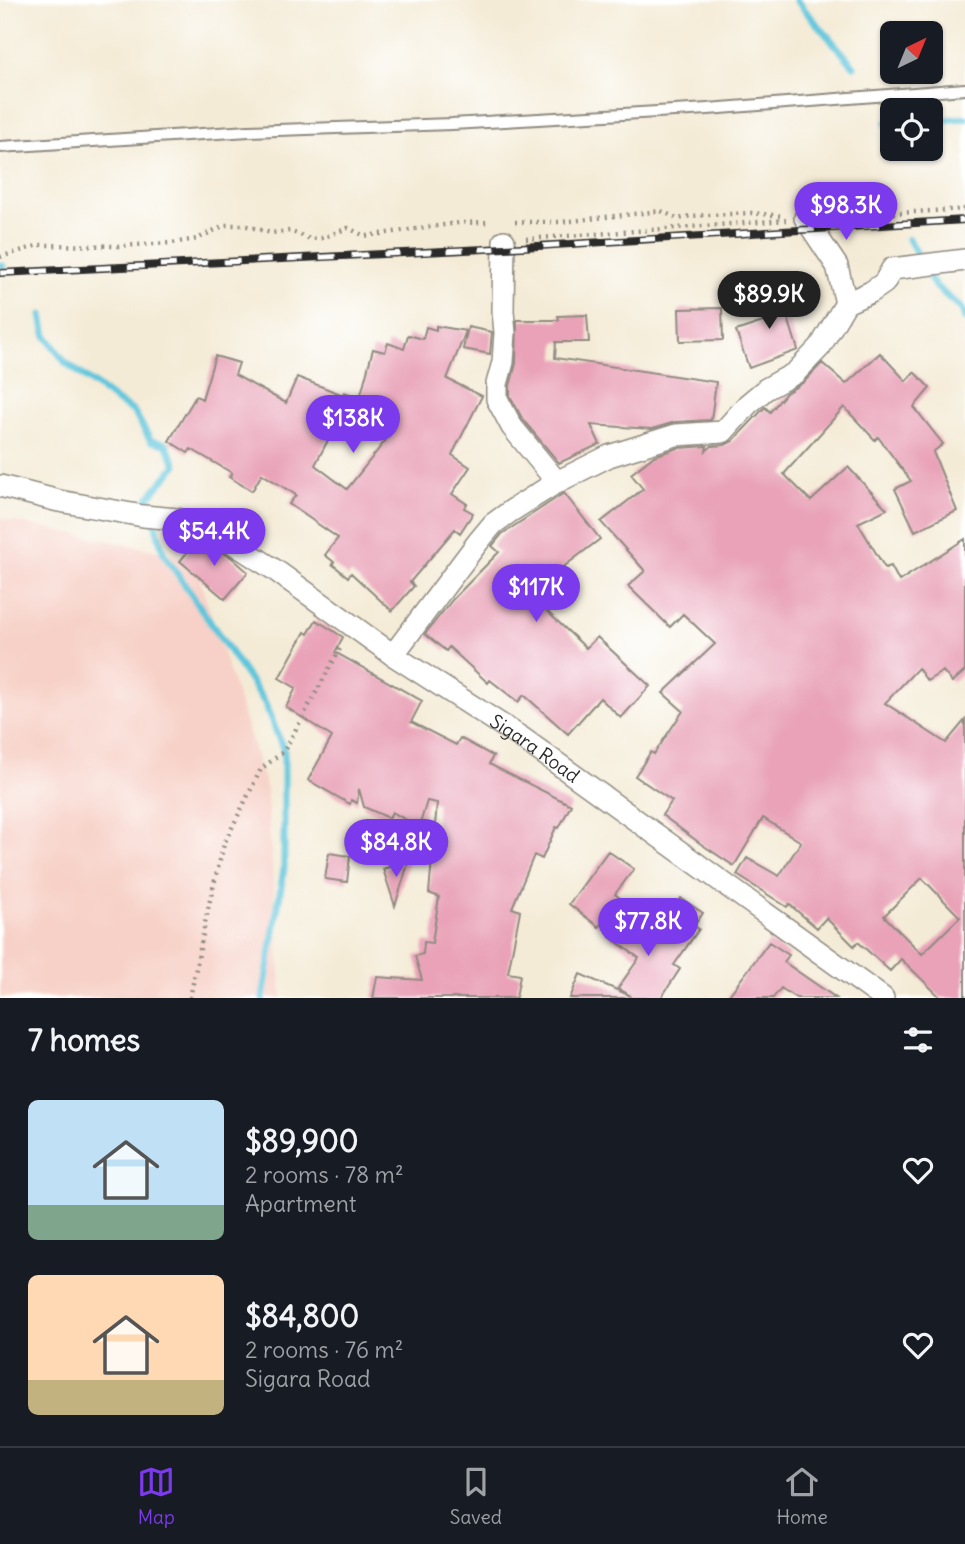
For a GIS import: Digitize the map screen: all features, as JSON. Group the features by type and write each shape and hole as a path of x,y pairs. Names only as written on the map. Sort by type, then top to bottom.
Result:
{"street":[{"path":"805,218 837,266 846,303"},
{"path":"504,240 505,333 503,362 497,384 498,399 512,427 557,482"},
{"path":"393,655 493,524 557,482 609,456 676,435 723,432 748,404 766,389 795,373 820,347 846,303 884,283 892,269 965,260"},
{"name":"Sigara Road","path":"0,486 59,501 143,516 177,519 209,528 275,570 393,655 522,738 883,998"}],"lane":[{"path":"0,147 249,131 452,124 654,112 965,89"}],"path":[{"path":"504,240 965,209"},
{"path":"0,257 40,245 118,246 172,243 197,239 225,225 244,225 271,233 290,231 310,239 322,238 348,228 365,236 459,223 561,222 661,211 679,219 752,213 805,218"},
{"path":"190,998 208,904 228,835 261,769 284,751 352,625"}],"shaded area":[{"path":"0,519 193,558 266,786 282,998 0,998"}],"building":[{"path":"774,273 798,350 749,368 736,331 769,320 766,275"},
{"path":"722,308 723,340 680,341 679,309"},
{"path":"587,315 589,342 556,342 555,358 716,382 711,420 675,422 652,429 591,425 600,444 559,463 523,420 510,396 516,363 517,320 559,320 558,316"},
{"path":"436,326 466,331 447,379 482,396 452,455 470,467 452,494 467,504 464,508 473,513 460,533 455,529 410,582 414,586 392,611 351,573 348,577 332,564 334,562 325,555 338,538 289,504 296,495 262,474 252,491 229,477 232,473 191,449 188,453 169,441 196,396 202,399 215,356 239,363 235,375 286,403 297,377 343,395 344,392 360,398 373,349 385,352 388,343 404,349 408,335 423,339 426,327 436,330","holes":["339,419 389,436 347,489 315,465"]},
{"path":"468,327 492,332 490,354 463,349"},
{"path":"880,353 906,381 914,372 930,388 914,407 943,444 933,452 957,511 915,531 895,489 911,481 878,437 875,440 844,407 784,474 811,501 848,467 887,509 858,523 885,568 891,566 899,581 965,539 965,671 952,682 943,671 927,681 918,668 885,703 946,743 965,720 965,998 941,998 901,959 890,971 858,942 854,946 826,918 817,928 789,904 787,907 737,875 747,858 779,876 801,842 763,818 734,866 662,815 672,801 635,776 651,752 654,754 683,711 663,693 715,644 683,614 670,627 628,586 645,571 601,522 643,489 631,474 654,456 678,448 707,446 706,451 712,446 733,441 765,407 770,412 786,393 804,382 822,363 846,384","holes":["922,878 960,917 922,954 884,916"]},
{"path":"564,493 600,539 562,568 567,574 538,603 586,648 597,637 650,686 621,718 600,698 568,734 524,695 518,702 490,680 488,683 449,647 446,651 425,634 453,599 499,552 492,546 502,534"},
{"path":"198,539 231,557 248,572 225,599 180,561"},
{"path":"316,620 343,637 335,652 422,701 411,722 456,745 460,738 493,756 489,764 571,805 559,828 556,827 542,859 534,855 512,908 520,911 508,973 520,975 516,998 373,998 377,977 422,980 415,956 423,954 424,942 432,943 439,897 429,893 437,803 427,801 419,827 392,812 389,818 364,807 359,789 357,803 351,800 350,804 308,780 332,737 286,707 296,688 279,678 305,632 308,634"},
{"path":"608,851 634,869 615,894 621,899 599,927 569,904"},
{"path":"329,853 350,856 347,882 325,879"},
{"path":"409,861 395,906 383,869"},
{"path":"681,898 703,913 694,926 699,929 674,965 680,969 661,998 570,998 580,974 631,996 618,988 639,958 610,937 621,922 650,943"},
{"path":"769,942 789,955 784,962 836,998 796,998 781,988 773,998 727,998"}],"waterway":[{"path":"796,0 854,66"},
{"path":"943,120 965,118"},
{"path":"909,239 934,285 962,309 965,319"},
{"path":"42,315 46,336 65,362 134,412 151,441 166,444 176,465 148,498 164,554 265,703 284,751 284,868 263,998"}],"railway":[{"path":"0,273 505,248 965,220"}]}
